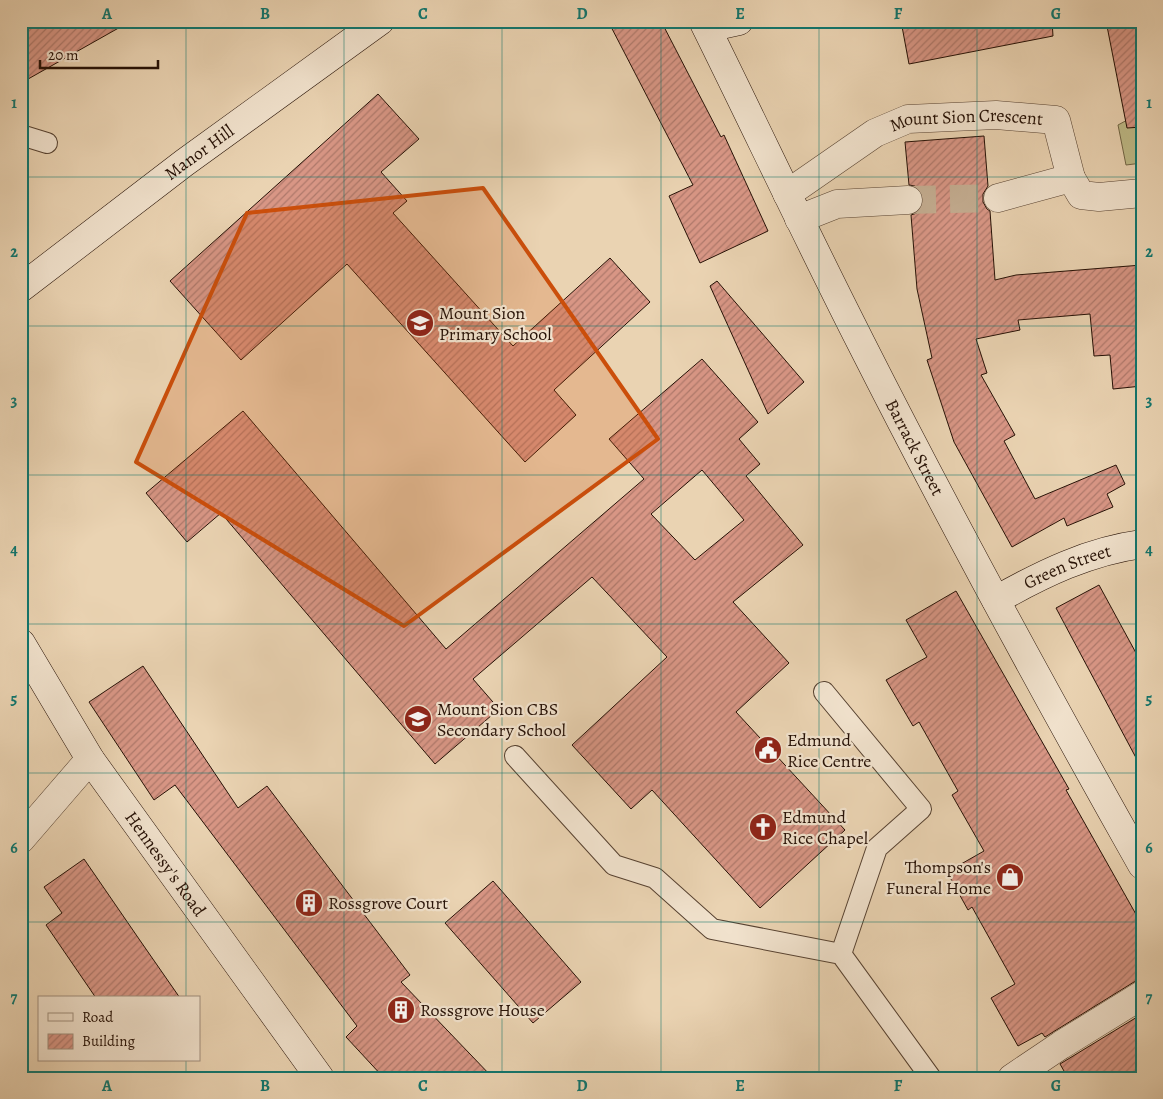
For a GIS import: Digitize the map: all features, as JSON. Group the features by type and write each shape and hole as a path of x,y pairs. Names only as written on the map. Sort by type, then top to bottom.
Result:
{"street":[{"name":"Manor Hill","path":"21,288 184,163 380,21"},
{"path":"705,24 738,21"},
{"name":"Barrack Street","path":"705,24 799,219 922,463 1142,865"},
{"name":"Mount Sion Crescent","path":"787,194 875,133 908,119 996,115 1056,120 1071,178 1081,195 1099,197 1142,192"},
{"path":"998,198 1071,178"},
{"path":"799,219 837,204 908,200"},
{"name":"Green Street","path":"996,600 1030,581 1075,561 1115,548 1142,544"},
{"name":"Hennessy's Road","path":"21,643 90,760 319,1077"},
{"path":"21,839 90,760"},
{"path":"1018,1073 1142,995"}],"lane":[{"path":"21,135 47,143"},
{"path":"824,692 921,809 877,848 842,954"},
{"path":"515,756 614,866 654,878 712,929 842,954 930,1078"}],"highlighted area":[{"path":"483,188 658,439 404,626 136,462 247,213"}],"shaded area":[{"path":"1142,112 1142,163 1126,165 1118,125"}],"building":[{"path":"21,21 131,21 21,83"},
{"path":"608,21 661,21 721,137 724,135 768,231 700,263 669,196 693,185"},
{"path":"901,21 1052,21 1053,36 909,64"},
{"path":"1106,21 1142,21 1142,127 1127,128"},
{"path":"378,94 419,139 381,172 407,201 393,213 513,346 610,258 650,302 554,390 576,415 525,462 347,264 241,360 170,281"},
{"path":"984,136 988,186 983,194 983,202 990,211 995,280 1016,275 1142,265 1142,386 1113,389 1110,355 1094,356 1090,314 1018,320 1020,330 976,339 987,373 981,375 1015,435 1004,441 1035,499 1116,465 1125,484 1107,494 1113,507 1067,526 1064,518 1012,547 954,442 927,360 932,358 917,289 911,215 917,213 922,207 924,199 921,191 915,186 909,185 905,142"},
{"path":"717,281 804,382 768,414 710,286"},
{"path":"702,359 758,422 739,439 760,464 746,476 803,545 733,602 789,663 736,712 845,830 760,908 652,790 631,809 572,745 667,657 592,577 473,679 499,709 435,764 221,513 187,542 146,493 243,411 446,649 644,479 609,439","holes":["702,470 744,520 695,560 651,514"]},
{"path":"1099,585 1142,664 1142,769 1056,608"},
{"path":"956,591 1069,789 1066,790 1142,925 1142,979 1134,982 1045,1037 1042,1033 1018,1046 991,998 1015,984 972,907 968,910 947,872 984,851 952,795 958,791 919,722 913,726 886,680 927,657 906,620"},
{"path":"143,666 238,808 267,786 410,975 401,982 493,1078 384,1078 346,1037 357,1026 175,785 154,800 89,702"},
{"path":"84,859 179,996 95,996 46,925 62,913 44,887"},
{"path":"493,881 581,982 533,1023 445,923"},
{"path":"1142,1014 1142,1078 1068,1078 1060,1064"}],"tunnel":[{"path":"908,200 998,198"}],"place":[{"name":"Mount Sion Primary School","path":"420,323"},
{"name":"Mount Sion CBS Secondary School","path":"418,719"},
{"name":"Edmund Rice Centre","path":"768,750"},
{"name":"Edmund Rice Chapel","path":"763,827"},
{"name":"Thompson's Funeral Home","path":"1010,877"},
{"name":"Rossgrove Court","path":"309,903"},
{"name":"Rossgrove House","path":"401,1010"}]}
